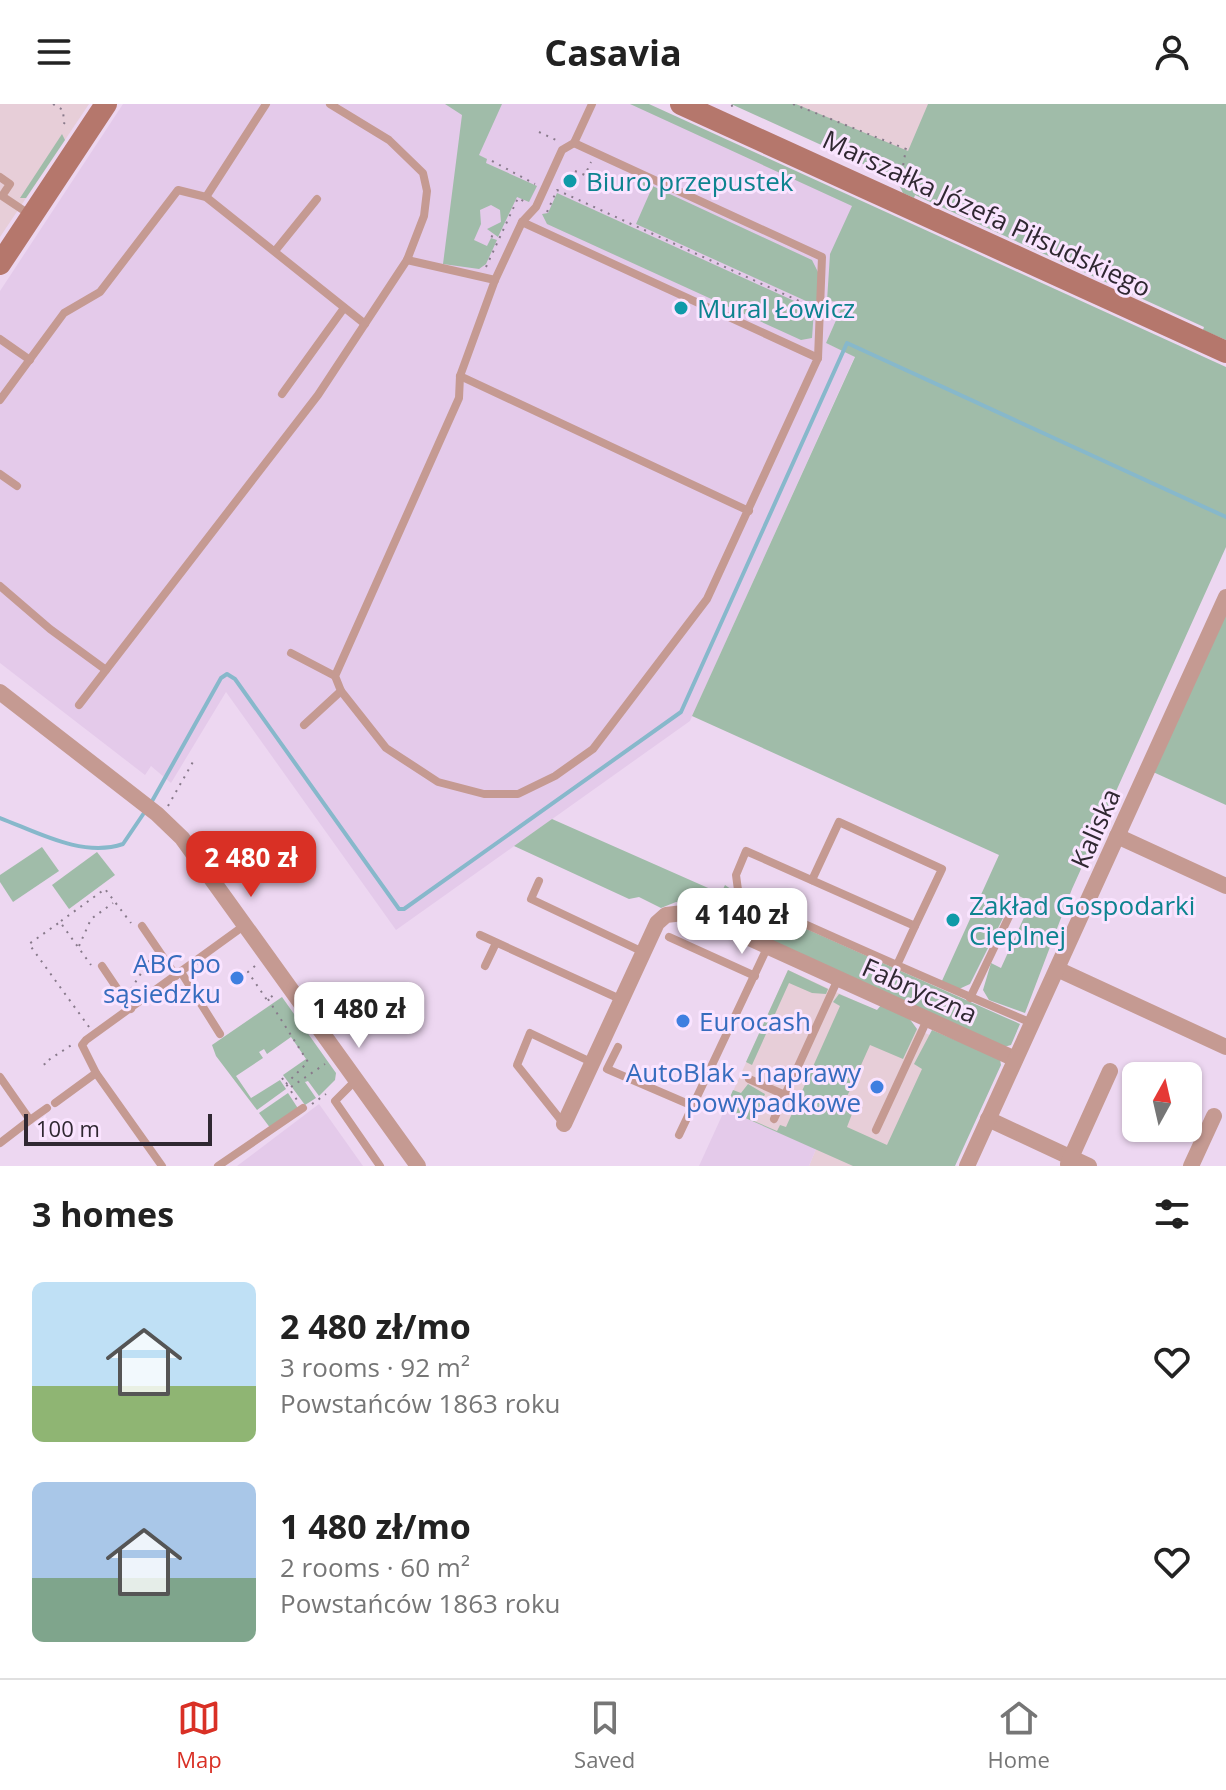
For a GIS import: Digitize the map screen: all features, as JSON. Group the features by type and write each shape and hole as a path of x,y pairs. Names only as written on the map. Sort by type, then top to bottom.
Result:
{"street":[{"path":"0,264 106,104"},
{"name":"Marszałka Józefa Piłsudskiego","path":"681,104 1226,352"},
{"name":"Kaliska","path":"967,1166 1226,597"},
{"path":"0,692 160,816 182,838 418,1166"},
{"path":"1117,836 1226,886"},
{"name":"Fabryczna","path":"564,1124 641,951 657,923 680,912 692,912 1015,1059"},
{"path":"1057,969 1226,1047"},
{"path":"1069,1162 1110,1071"},
{"path":"1191,1166 1214,1116"},
{"path":"988,1119 1069,1162 1089,1166"}],"lane":[{"path":"206,197 266,104"},
{"path":"79,705 300,419 407,260 424,216 427,191 423,173 389,140 330,104"},
{"path":"335,676 459,398 460,376 495,280 522,222 536,207 562,150 574,143 592,104"},
{"path":"291,653 335,676 341,691 386,748 438,782 484,794 518,794 555,776 593,749 707,599 818,358 822,257 574,143"},
{"path":"0,177 10,184 2,196 32,216"},
{"path":"0,400 64,313 100,292 178,190 206,197 365,324"},
{"path":"275,251 317,199"},
{"path":"522,222 818,358"},
{"path":"407,260 495,280"},
{"path":"282,394 344,308"},
{"path":"0,339 30,360"},
{"path":"460,376 749,511"},
{"path":"0,474 17,486"},
{"path":"0,586 50,629 106,670"},
{"path":"304,725 341,691"},
{"path":"812,880 839,822 942,869 897,965"},
{"path":"915,926 746,851 736,875 738,890 751,900 1032,1023"},
{"path":"539,881 531,899 641,951"},
{"path":"970,998 1016,902"},
{"path":"162,1166 96,1073 82,1045 245,925"},
{"path":"140,929 178,974 220,1034"},
{"path":"480,935 620,999"},
{"path":"669,937 755,976"},
{"path":"485,966 496,943"},
{"path":"679,1135 768,946"},
{"path":"98,968 131,1009"},
{"path":"774,1119 838,979"},
{"path":"876,1130 927,1020"},
{"path":"564,1124 517,1065 530,1033 591,1062"},
{"path":"618,1047 607,1069 693,1106"},
{"path":"0,1143 96,1073"},
{"path":"0,1077 30,1120"},
{"path":"749,1079 785,1095"},
{"path":"356,1080 335,1101 380,1166"},
{"path":"218,1166 303,1108"}],"path":[{"path":"53,104 63,110 64,123 75,130"},
{"path":"731,106 738,104"},
{"path":"793,104 906,149 903,166 916,196"},
{"path":"492,161 545,188"},
{"path":"491,236 499,239"},
{"path":"160,816 194,760"},
{"path":"91,1030 29,944 105,889 140,929"},
{"path":"78,947 91,919 115,901"},
{"path":"60,922 98,968"},
{"path":"127,993 154,953 160,961"},
{"path":"260,963 248,972 308,1062 286,1084"},
{"path":"268,999 279,991"},
{"path":"45,1065 71,1044 82,1045"},
{"path":"289,1089 329,1061"},
{"path":"282,1078 303,1108 334,1088"}],"shaded area":[{"path":"0,104 89,104 0,237"},
{"path":"123,104 644,104 883,213 826,343 855,356 690,721 396,930 226,692 171,783 151,766 145,775 0,663 0,291"},
{"path":"755,104 932,104 906,174"},
{"path":"788,970 973,1055 923,1166 809,1166 816,1149 725,1109"},
{"path":"319,1104 363,1166 237,1166"},
{"path":"725,1109 816,1149 809,1166 699,1166"}],"green space":[{"path":"445,104 502,104 479,155 487,159 486,163 537,186 529,202 517,197 498,237 487,229 501,222 500,210 491,205 480,210 481,224 474,240 487,246 491,238 497,240 486,264 479,269 443,264 462,115"},
{"path":"630,104 649,104 1226,367 1226,547 1072,889 1025,1013 989,1000 983,990 991,963 1001,968 1031,902 1015,894 970,984 959,989 941,983 999,855 692,716 855,357 826,343 844,302 827,301 830,254 852,206"},
{"path":"731,104 796,104 908,151 928,104 1226,104 1226,340 1203,330 1204,327 915,195 914,198 903,193 896,179"},
{"path":"62,134 65,140 26,198 20,198"},
{"path":"644,182 812,260 819,274 817,301 806,301 636,224 651,190 641,184"},
{"path":"557,193 814,310 812,338 801,340 547,224 542,214 548,213"},
{"path":"1226,614 1226,805 1153,772"},
{"path":"552,819 715,891 722,891 725,885 757,907 1020,1024 1011,1045 1004,1047 685,903 676,902 661,908 639,897 629,899 514,846"},
{"path":"42,847 59,871 13,902 0,882 0,875"},
{"path":"97,852 115,875 69,909 52,885"},
{"path":"788,970 828,989 826,994 812,993 789,983 752,1065 746,1062"},
{"path":"839,994 877,1010 882,1004 909,1018 917,1029 903,1059 870,1045 845,1101 855,1106 847,1127 887,1145 922,1069 914,1064 932,1030 1000,1059 1001,1065 955,1166 853,1166 725,1109 733,1090 741,1093 748,1084 765,1094 754,1121 777,1131 780,1125 786,1127 840,1006 833,1002"},
{"path":"282,997 336,1073 335,1080 319,1096 308,1081 305,1082 316,1098 305,1105 283,1075 306,1059 291,1037 267,1054 264,1049 259,1052 263,1058 236,1076 251,1098 280,1080 286,1089 257,1110 216,1056 212,1045"},
{"path":"288,1093 299,1110 271,1129 259,1113"}],"waterway":[{"path":"151,803 221,678 227,674 235,679 399,909 404,909 681,712 847,343 1226,517"},
{"path":"0,818 60,842 92,848 123,844 146,810"}],"place":[{"name":"Biuro przepustek","path":"570,181"},
{"name":"Mural Łowicz","path":"681,308"},
{"name":"Zakład Gospodarki Cieplnej","path":"953,920"},
{"name":"ABC po sąsiedzku","path":"237,978"},
{"name":"Eurocash","path":"683,1021"},
{"name":"AutoBlak - naprawy powypadkowe","path":"877,1087"}]}
